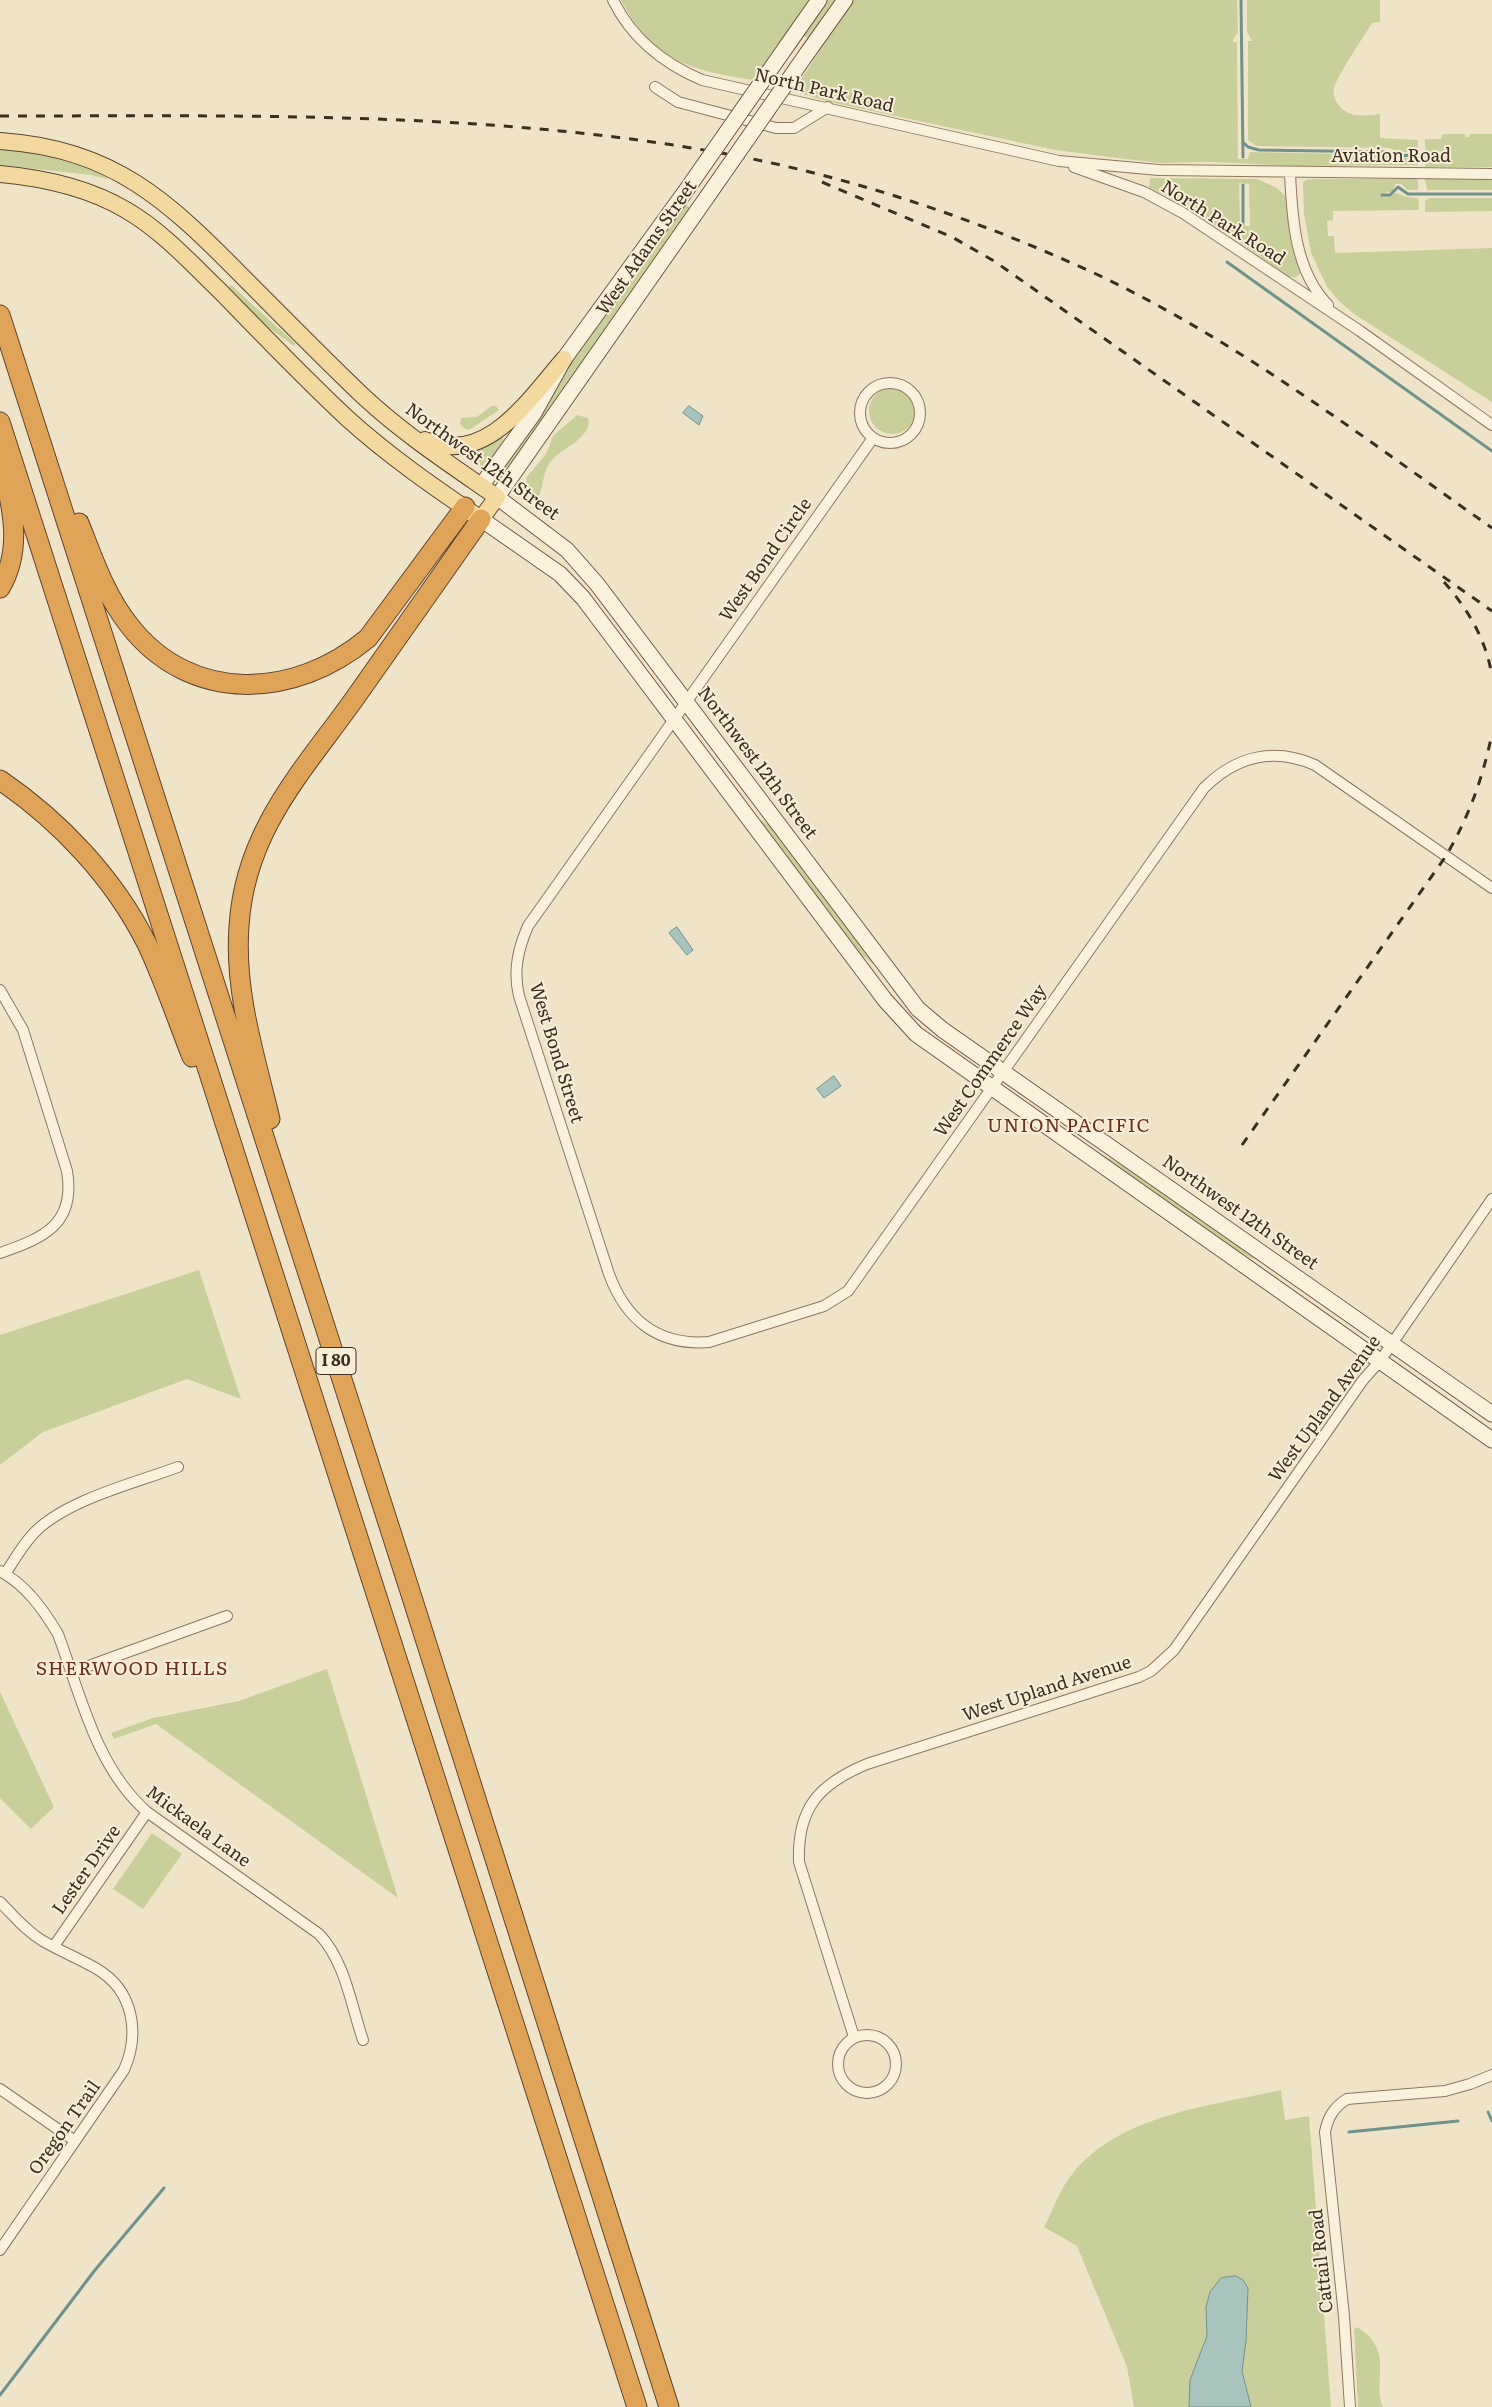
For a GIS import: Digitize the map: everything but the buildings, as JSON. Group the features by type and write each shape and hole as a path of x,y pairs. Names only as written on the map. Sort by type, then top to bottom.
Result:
{"highway":[{"name":"I 80","path":"0,315 669,2407"},
{"path":"22,383 100,575 117,608 143,641 157,653 203,677 234,684 277,683 318,671 353,651 379,625 465,507"},
{"name":"I 80","path":"0,422 274,1270 637,2407"},
{"path":"0,453 14,534 12,559 0,588"},
{"path":"302,1257 241,990 238,952 243,894 251,865 274,810 481,518"},
{"path":"0,780 23,796 78,846 113,890 146,944 274,1270"}],"main road":[{"name":"West Adams Street","path":"465,507 534,413 564,359 685,192 819,0"},
{"name":"West Adams Street","path":"481,518 845,0"},
{"name":"Northwest 12th Street","path":"0,141 42,145 74,153 126,177 168,204 364,397 406,433 550,536 582,566 902,991 918,1009 943,1030 1492,1414"},
{"path":"0,174 32,177 75,187 125,209 149,225 188,260 348,419 412,470 540,559 572,586 904,1023 930,1045 1492,1440"},
{"path":"406,433 438,446 453,448 482,440 494,433 516,413 564,359"}],"street":[{"name":"North Park Road","path":"613,0 628,26 639,39 659,56 686,73 718,84 828,107 1059,161 1144,192 1170,206 1360,331 1492,425"},
{"path":"655,87 678,102 776,128 794,128 828,107"},
{"name":"North Park Road","path":"1059,161 1159,170 1290,173 1291,201 1299,250 1311,284 1333,310 1360,331"},
{"name":"Aviation Road","path":"1290,173 1492,174"},
{"path":"887,383 907,387 914,394 921,412 915,430 901,441 891,443 873,438 861,421 862,406 869,392 877,386 887,383"},
{"name":"West Bond Circle","path":"687,703 873,438"},
{"name":"West Bond Street","path":"672,1339 651,1330 634,1318 616,1291 520,996 516,976 519,950 528,926 687,703"},
{"name":"West Commerce Way","path":"672,1339 699,1343 727,1338 824,1306 848,1291 1204,788 1230,766 1256,756 1286,755 1304,760 1326,771 1492,888"},
{"path":"0,990 23,1030 67,1171 68,1201 55,1226 45,1235 0,1253"},
{"name":"West Upland Avenue","path":"854,2037 799,1862 798,1845 801,1828 816,1798 826,1785 838,1777 867,1764 1139,1677 1152,1671 1174,1650 1363,1380 1380,1361 1492,1199"},
{"path":"2,1572 26,1543 52,1518 79,1504 178,1467"},
{"name":"Mickaela Lane","path":"2,1572 21,1586 48,1617 58,1634 103,1754 112,1772 124,1789 148,1812 319,1934 334,1954 351,2014 363,2040"},
{"path":"72,1672 227,1616"},
{"name":"Lester Drive","path":"54,1946 148,1812"},
{"path":"0,1902 29,1930 54,1946"},
{"name":"Oregon Trail","path":"0,2250 124,2070 133,2044 132,2015 122,1994 109,1978 98,1970 54,1946"},
{"path":"864,2034 874,2035 884,2039 891,2046 896,2066 888,2084 880,2090 861,2093 852,2089 839,2075 838,2056 842,2048 854,2037 864,2034"},
{"name":"Cattail Road","path":"1350,2407 1344,2316 1325,2132 1331,2114 1342,2102 1353,2098 1445,2091 1492,2075"},
{"path":"0,2089 75,2141"}],"green space":[{"path":"621,0 812,0 754,80 711,72 693,67 676,59 646,37"},
{"path":"827,0 837,0 810,40 803,35"},
{"path":"854,0 1237,0 1238,32 1233,42 1237,42 1238,159 1248,159 1250,152 1388,155 1395,162 1400,162 1402,156 1411,159 1414,157 1414,152 1399,152 1389,148 1256,146 1248,140 1248,41 1252,41 1247,32 1247,0 1380,0 1380,22 1372,23 1345,66 1336,82 1334,98 1339,106 1351,114 1380,114 1380,138 1418,140 1418,165 1299,166 1208,162 1161,163 1126,159 1055,150 830,102 793,91"},
{"path":"1465,134 1465,137 1469,137 1470,134 1492,134 1492,167 1425,167 1425,139 1441,139 1442,135"},
{"path":"0,148 68,162 108,175 107,179 91,175 0,165"},
{"path":"1150,178 1257,179 1277,188 1288,202 1300,274 1296,277 1289,277 1204,218 1149,188","holes":["1239,183 1249,184 1250,226 1240,226"]},
{"path":"1418,179 1418,190 1408,190 1401,184 1395,184 1393,192 1383,193 1384,196 1397,193 1406,197 1418,198 1419,210 1333,211 1333,220 1327,221 1328,236 1334,236 1335,253 1492,248 1492,402 1354,314 1327,287 1311,253 1304,214 1303,183 1306,180"},
{"path":"1425,179 1492,179 1492,190 1427,190"},
{"path":"1429,198 1492,198 1492,211 1425,212 1425,201"},
{"path":"685,204 692,209 513,464 502,475 500,473 541,415 566,369"},
{"path":"231,285 296,344 294,346 261,322 228,288"},
{"path":"897,388 909,394 914,402 914,420 909,428 901,433 887,434 875,428 870,420 869,406 875,394 883,389"},
{"path":"491,406 496,406 499,410 469,430 463,428 460,423 461,418 477,417"},
{"path":"577,415 588,418 587,430 551,462 545,474 541,492 535,501 528,494 526,478 546,454 553,436"},
{"path":"501,437 504,439 484,470 465,458 464,455 477,451"},
{"path":"762,820 777,832 876,964 874,965 858,952 760,822"},
{"path":"1093,1150 1126,1167 1237,1244 1254,1257 1253,1259 1223,1244"},
{"path":"199,1270 241,1399 187,1379 43,1432 0,1465 0,1335"},
{"path":"327,1669 398,1898 156,1724 114,1739 111,1733 153,1718 239,1701"},
{"path":"0,1692 54,1807 31,1829 0,1798"},
{"path":"152,1833 182,1854 143,1909 113,1889"},
{"path":"1281,2090 1285,2120 1309,2116 1331,2407 1134,2407 1127,2367 1077,2246 1044,2227 1060,2192 1073,2173 1093,2153 1116,2137 1141,2125 1197,2108"},
{"path":"1357,2327 1369,2336 1376,2345 1379,2355 1380,2396 1383,2407 1358,2407 1354,2329"}],"water":[{"path":"689,406 703,416 699,425 683,413"},
{"path":"677,927 693,950 687,955 669,933"},
{"path":"834,1076 841,1086 824,1098 817,1089"},
{"path":"1236,2276 1243,2280 1248,2288 1246,2341 1242,2371 1251,2407 1189,2407 1190,2380 1207,2336 1206,2307 1210,2292 1221,2278"}],"waterway":[{"path":"1241,0 1243,157"},
{"path":"1243,142 1248,147 1259,150 1387,152 1393,154 1397,161"},
{"path":"1396,156 1414,155"},
{"path":"1243,185 1243,225"},
{"path":"1382,195 1390,195 1398,187 1408,194 1492,194"},
{"path":"1227,262 1492,451"},
{"path":"1488,2112 1492,2121"},
{"path":"1349,2132 1458,2121"},
{"path":"0,2395 95,2270 164,2188"}],"railway":[{"path":"0,116 282,117 376,119 469,124 562,131 655,142 748,158 837,179 969,221 1054,255 1149,300 1200,329 1299,392 1492,528"},
{"path":"822,182 952,237 994,261 1492,611"},
{"path":"1444,582 1461,603 1475,626 1486,651 1492,677"},
{"path":"1242,1145 1446,856 1462,826 1474,796 1484,767 1492,734"}],"district":[{"name":"UNION PACIFIC","path":"1069,1126"},
{"name":"SHERWOOD HILLS","path":"132,1669"}]}
